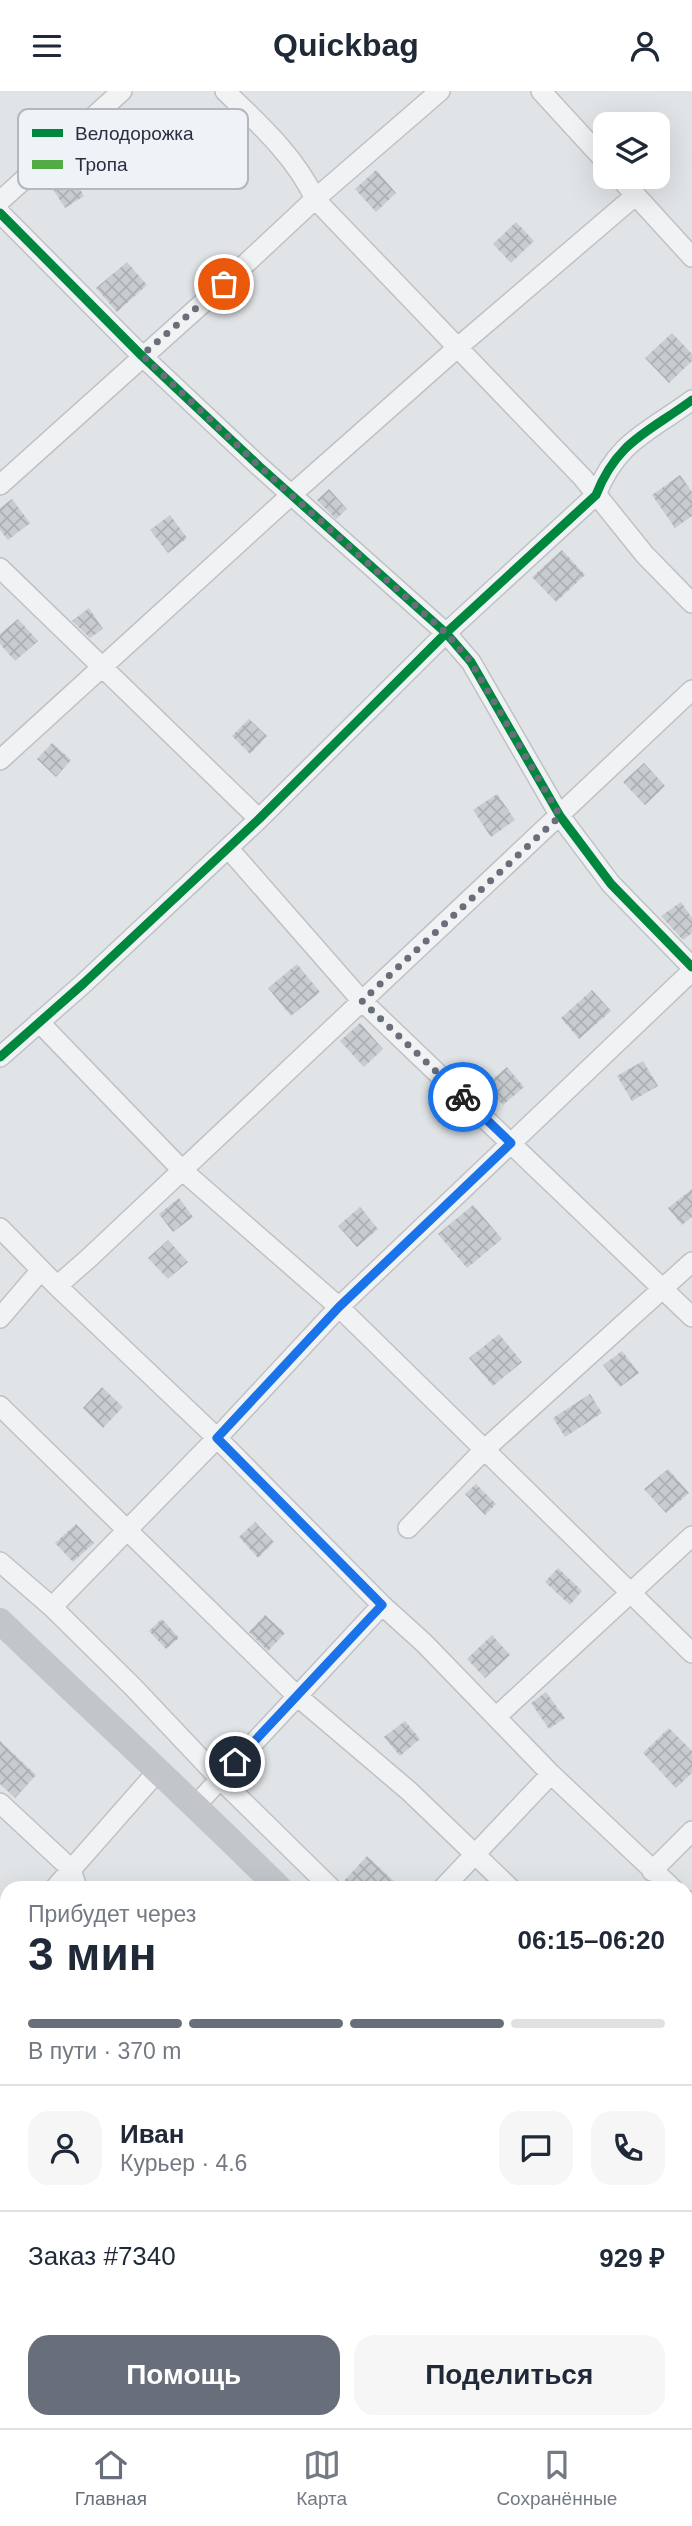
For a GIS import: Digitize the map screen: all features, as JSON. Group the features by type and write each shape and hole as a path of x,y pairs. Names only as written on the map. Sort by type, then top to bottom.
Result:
{"street":[{"path":"102,109 122,91"},
{"path":"225,91 242,109"},
{"path":"0,485 315,199 440,91"},
{"path":"541,91 593,148"},
{"path":"248,115 295,165 315,199 583,478 645,555 692,603"},
{"path":"0,201 18,185"},
{"path":"630,189 692,257"},
{"path":"0,760 291,495 636,195"},
{"path":"0,213 142,355 291,495 446,633 471,662 560,816 611,884 692,969 339,1307 217,1438 52,1607"},
{"path":"0,1057 228,848 446,633 596,495 604,473 618,454 646,430 692,400"},
{"path":"0,568 258,819"},
{"path":"57,1286 560,816 692,689"},
{"path":"228,848 362,1001 692,1317"},
{"path":"39,1023 183,1170 339,1307 692,1653"},
{"path":"0,1228 217,1438 382,1605 424,1643 551,1774 664,1881"},
{"path":"408,1528 484,1450 692,1262"},
{"path":"0,1318 41,1270"},
{"path":"0,1406 296,1695 409,1791 503,1881"},
{"path":"496,1717 692,1537"},
{"path":"0,1562 52,1607 324,1881"},
{"path":"196,1805 382,1605"},
{"path":"0,1621 156,1772 196,1805 272,1881"},
{"path":"61,1881 156,1772"},
{"path":"450,1881 551,1774"},
{"path":"0,1803 71,1869 75,1881"},
{"path":"652,1871 692,1831"}],"building":[{"path":"376,170 396,193 376,212 355,189"},
{"path":"53,189 80,189 84,196 65,208"},
{"path":"516,222 534,241 511,263 493,244"},
{"path":"127,262 147,285 117,312 96,288"},
{"path":"672,333 692,354 692,361 669,383 645,358"},
{"path":"680,475 692,492 692,516 675,528 652,495"},
{"path":"329,489 347,509 336,519 317,500"},
{"path":"12,499 30,523 8,540 0,530 0,508"},
{"path":"170,515 187,538 168,553 150,530"},
{"path":"562,550 585,575 556,602 532,577"},
{"path":"89,608 103,629 90,638 72,621"},
{"path":"18,619 38,641 15,661 0,644 0,634"},
{"path":"249,719 267,736 250,754 232,736"},
{"path":"52,743 71,760 56,777 37,759"},
{"path":"644,763 665,786 645,805 623,782"},
{"path":"497,794 515,820 491,837 473,810"},
{"path":"681,902 692,918 692,933 683,940 661,916"},
{"path":"297,964 320,992 291,1016 268,988"},
{"path":"592,990 611,1011 579,1039 561,1018"},
{"path":"360,1023 383,1049 364,1067 340,1041"},
{"path":"643,1061 658,1086 632,1101 617,1076"},
{"path":"507,1067 524,1087 503,1105 486,1085"},
{"path":"692,1189 692,1217 682,1225 668,1208"},
{"path":"179,1198 193,1217 173,1232 159,1214"},
{"path":"473,1205 502,1239 467,1268 438,1234"},
{"path":"360,1207 378,1229 357,1247 338,1226"},
{"path":"168,1240 188,1262 168,1279 148,1258"},
{"path":"499,1334 522,1362 493,1386 469,1358"},
{"path":"622,1351 639,1373 620,1387 603,1365"},
{"path":"102,1387 123,1407 103,1428 83,1408"},
{"path":"590,1394 602,1413 565,1437 553,1418"},
{"path":"668,1469 689,1493 666,1513 644,1489"},
{"path":"476,1484 496,1504 485,1515 465,1494"},
{"path":"255,1522 274,1542 258,1558 239,1537"},
{"path":"76,1524 94,1543 73,1562 55,1543"},
{"path":"558,1568 582,1591 570,1605 545,1582"},
{"path":"265,1615 285,1633 268,1651 249,1632"},
{"path":"162,1619 179,1638 166,1649 149,1631"},
{"path":"492,1635 510,1655 485,1678 467,1659"},
{"path":"546,1692 565,1718 549,1729 531,1703"},
{"path":"405,1721 420,1739 400,1756 384,1737"},
{"path":"669,1728 692,1751 692,1773 676,1788 643,1753"},
{"path":"0,1741 36,1775 15,1798 0,1784"},
{"path":"367,1856 394,1881 344,1881"}],"cycle path":[{"path":"0,213 142,356 259,466 446,633 471,662 560,816 611,884 692,967"},
{"path":"0,1057 84,983 259,819 446,633 596,495 604,477 624,450 692,400"}],"way so far":[{"path":"224,284 142,355 259,466 446,633 471,662 560,816 362,1001 463,1097"}],"route":[{"path":"235,1762 382,1605 217,1438 339,1307 511,1143 463,1097"}]}
